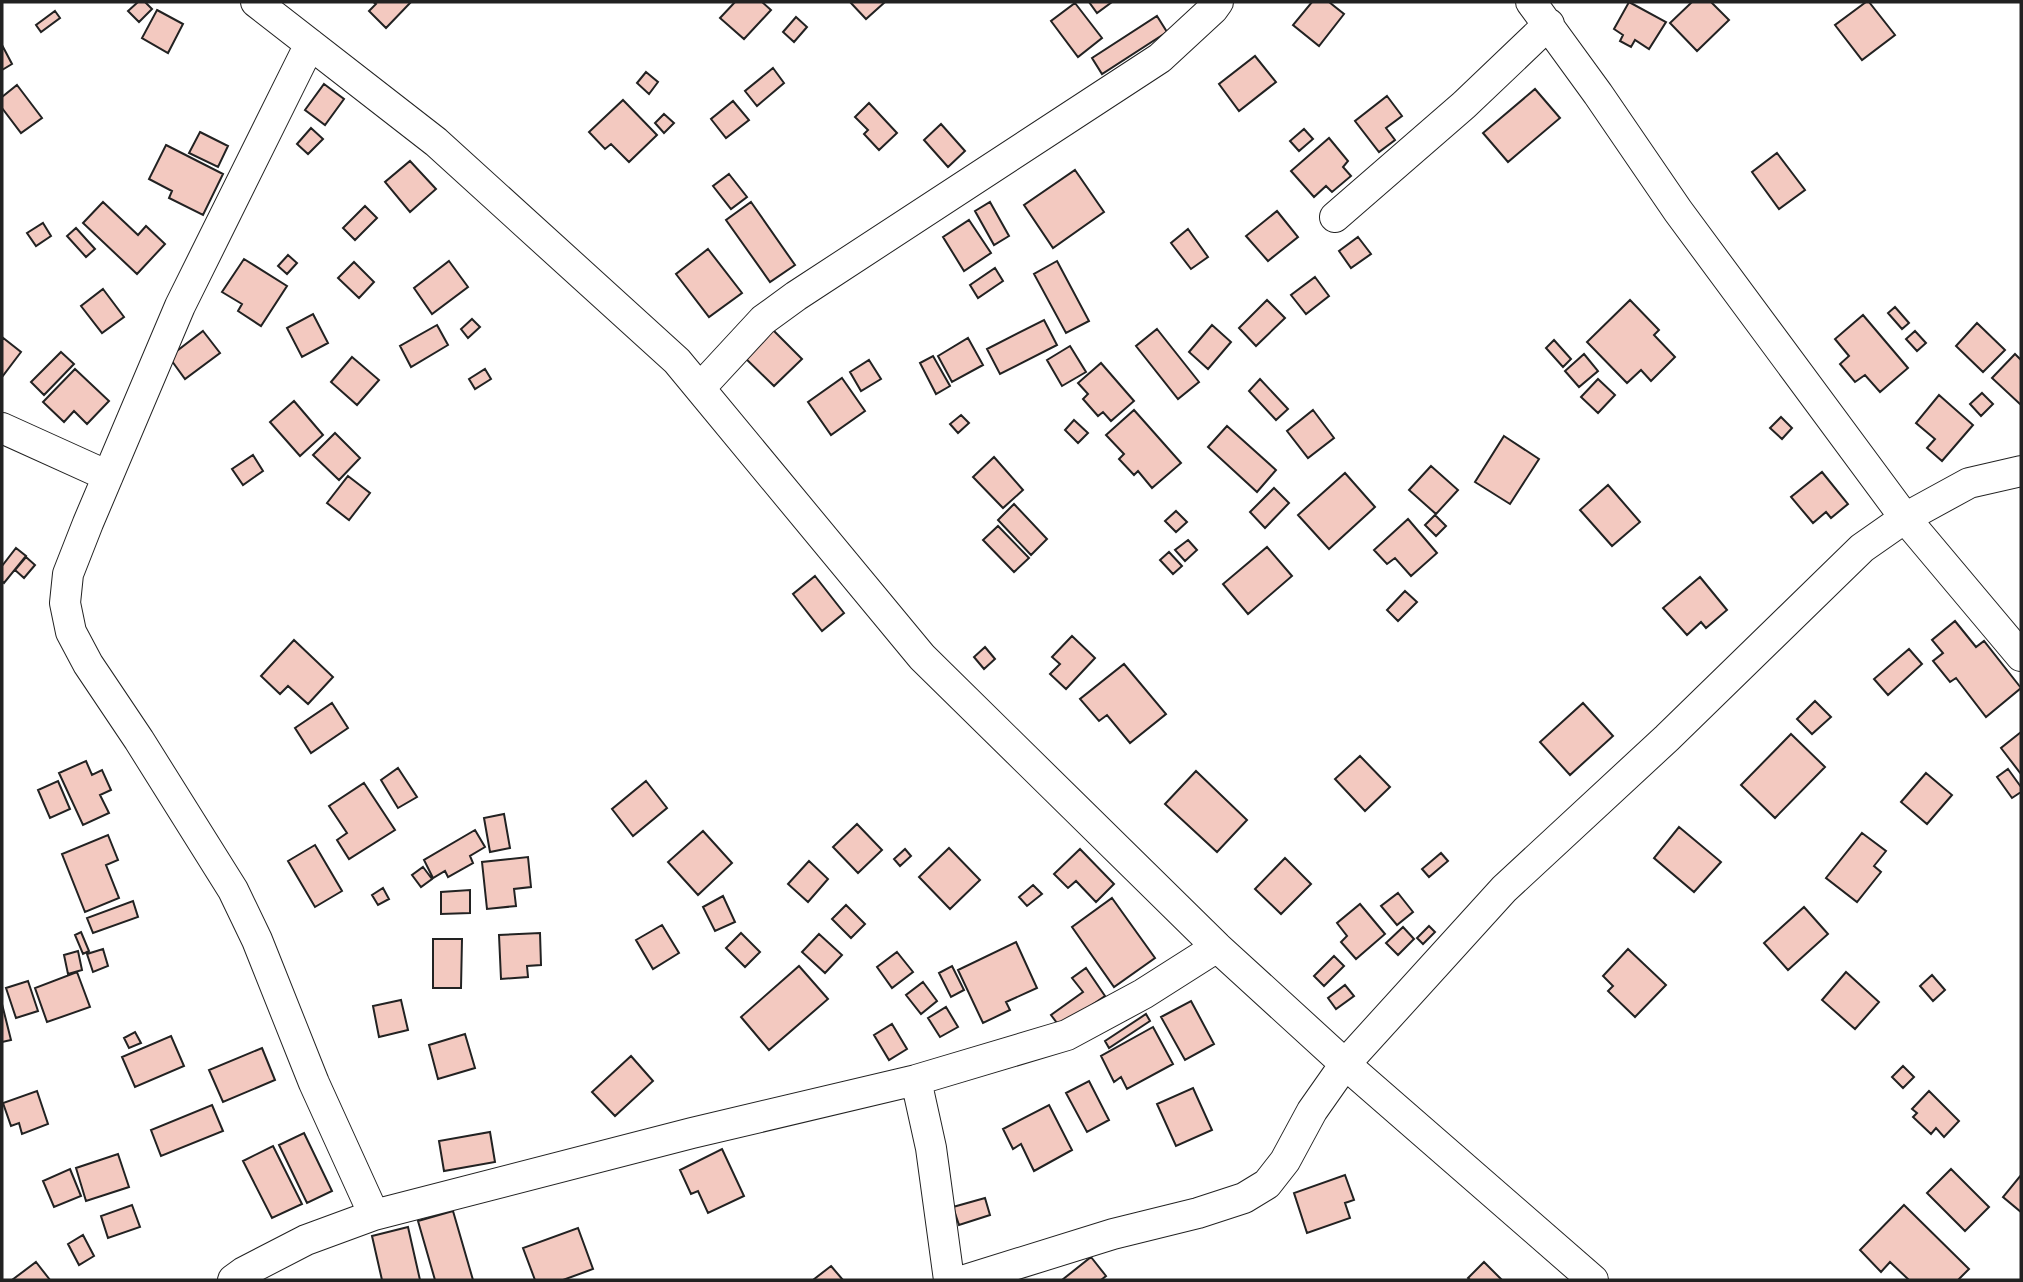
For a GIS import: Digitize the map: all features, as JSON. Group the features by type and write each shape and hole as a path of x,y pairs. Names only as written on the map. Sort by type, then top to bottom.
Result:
{"street":[{"path":"256,2 436,142 677,361 922,657 1217,947 1593,1280"},
{"path":"701,387 763,320 1160,58 1218,2"},
{"path":"1335,217 1464,105 1540,13 1678,211 1905,518 2021,656"},
{"path":"310,44 180,306 68,574 65,603 71,632 88,664 233,890 257,940 314,1083 374,1215"},
{"path":"2,428 108,476"},
{"path":"965,1280 1089,1242 1198,1213 1244,1198 1267,1184 1285,1161 1312,1111 1345,1063 1504,889 1667,738 1863,548 1905,518 1969,483 2021,471"},
{"path":"233,1280 306,1240 374,1215 656,1142 916,1080 1067,1035 1143,994 1217,947"},
{"path":"916,1080 931,1148 949,1280"}],"building":[{"path":"138,2 145,2 152,9 139,22 128,11"},
{"path":"373,2 411,2 386,28 369,11 376,4"},
{"path":"735,2 762,2 771,10 744,39 720,18"},
{"path":"850,2 885,2 866,19"},
{"path":"1089,2 1112,2 1097,13"},
{"path":"1312,2 1329,2 1344,14 1319,46 1293,25"},
{"path":"1629,2 1666,22 1649,49 1635,40 1631,47 1620,41 1623,35 1614,29"},
{"path":"1692,2 1711,2 1729,20 1697,51 1670,23"},
{"path":"1869,2 1895,35 1862,60 1835,25"},
{"path":"1075,3 1102,38 1078,57 1051,21"},
{"path":"157,10 183,24 168,53 142,38"},
{"path":"55,11 60,18 41,32 36,25"},
{"path":"1157,16 1167,32 1102,74 1092,58"},
{"path":"796,17 807,27 794,42 783,32"},
{"path":"2,45 12,64 2,70"},
{"path":"1255,56 1276,82 1239,111 1219,84"},
{"path":"773,68 784,83 757,106 745,91"},
{"path":"646,72 658,82 649,94 637,83"},
{"path":"324,84 344,99 325,125 305,110"},
{"path":"17,85 42,118 21,133 2,108 2,97"},
{"path":"1535,89 1560,118 1508,162 1483,133"},
{"path":"1387,96 1402,116 1386,128 1395,140 1379,152 1355,121"},
{"path":"623,100 657,135 629,162 611,144 605,149 589,132"},
{"path":"733,101 749,120 726,138 711,119"},
{"path":"869,103 897,133 879,150 864,134 868,130 855,117"},
{"path":"664,114 674,123 664,133 655,123"},
{"path":"941,124 965,151 948,167 924,140"},
{"path":"311,128 323,139 308,154 297,144"},
{"path":"1304,129 1313,139 1299,151 1290,141"},
{"path":"200,132 228,146 218,167 189,153"},
{"path":"1329,138 1348,161 1343,167 1351,176 1332,192 1326,186 1314,197 1291,171"},
{"path":"166,145 223,174 203,215 169,198 172,191 149,179"},
{"path":"1777,153 1805,190 1779,209 1752,172"},
{"path":"410,161 436,189 410,212 385,182"},
{"path":"1075,170 1104,212 1053,248 1024,205"},
{"path":"729,174 747,197 731,209 713,186"},
{"path":"103,202 138,235 146,226 165,244 137,274 83,223"},
{"path":"751,202 795,265 770,282 726,220"},
{"path":"990,202 1009,236 994,245 975,211"},
{"path":"365,206 377,218 355,240 343,228"},
{"path":"1277,211 1298,237 1268,261 1246,236"},
{"path":"969,220 991,253 964,271 943,237"},
{"path":"43,223 51,236 36,246 27,233"},
{"path":"76,228 95,249 86,257 67,236"},
{"path":"1188,229 1208,257 1191,269 1171,243"},
{"path":"1358,237 1371,254 1351,268 1339,251"},
{"path":"708,249 742,293 709,317 676,274"},
{"path":"288,255 297,263 287,274 278,266"},
{"path":"244,259 287,286 261,326 238,311 242,304 222,292"},
{"path":"449,261 468,287 432,314 414,288"},
{"path":"1057,261 1089,321 1066,333 1034,274"},
{"path":"354,262 374,282 359,298 338,278"},
{"path":"995,268 1003,281 978,298 970,285"},
{"path":"1315,277 1329,296 1306,314 1291,295"},
{"path":"103,289 124,317 102,333 81,306"},
{"path":"1267,300 1285,318 1256,346 1239,328"},
{"path":"1630,300 1659,330 1654,335 1675,357 1651,381 1641,370 1627,383 1587,342"},
{"path":"1895,307 1909,323 1902,329 1888,313"},
{"path":"313,314 328,343 302,357 287,328"},
{"path":"1863,315 1908,368 1880,392 1865,375 1855,382 1840,364 1849,356 1835,339"},
{"path":"472,319 480,327 468,338 461,329"},
{"path":"1044,320 1057,345 1000,374 987,349"},
{"path":"1977,323 2005,350 1983,372 1956,346"},
{"path":"437,325 448,345 411,367 400,346"},
{"path":"1212,325 1231,342 1208,369 1189,352"},
{"path":"769,326 802,359 774,386 741,354"},
{"path":"1157,329 1199,382 1178,399 1136,346"},
{"path":"203,331 220,353 185,379 169,357"},
{"path":"1915,331 1926,343 1917,351 1906,339"},
{"path":"2,337 21,352 2,377"},
{"path":"968,338 983,365 952,382 938,356"},
{"path":"1554,340 1571,359 1563,367 1546,348"},
{"path":"1070,346 1086,372 1062,386 1047,360"},
{"path":"61,352 74,364 44,395 31,382"},
{"path":"1584,354 1598,371 1579,387 1565,371"},
{"path":"2015,354 2021,360 2021,405 1992,378"},
{"path":"933,356 950,386 936,394 920,363"},
{"path":"352,357 379,380 357,405 331,382"},
{"path":"869,360 881,379 861,391 850,372"},
{"path":"1101,363 1134,401 1111,421 1103,412 1098,416 1083,399 1088,394 1078,383"},
{"path":"75,369 109,401 87,424 74,411 64,422 43,402"},
{"path":"485,369 491,379 475,389 469,379"},
{"path":"842,378 865,411 831,435 808,402"},
{"path":"1260,379 1288,409 1276,420 1249,391"},
{"path":"1598,379 1615,395 1598,413 1581,397"},
{"path":"1982,393 1993,404 1981,416 1970,404"},
{"path":"1939,395 1973,425 1942,461 1927,448 1935,439 1916,423"},
{"path":"294,401 323,435 300,456 270,422"},
{"path":"1134,410 1181,463 1152,488 1138,471 1134,475 1119,459 1124,454 1106,435"},
{"path":"1313,410 1334,438 1308,458 1287,431"},
{"path":"961,415 969,423 958,433 950,424"},
{"path":"1781,417 1792,428 1782,439 1770,428"},
{"path":"1074,420 1088,433 1078,443 1065,430"},
{"path":"1227,426 1276,470 1257,492 1208,447"},
{"path":"335,433 360,458 339,480 313,455"},
{"path":"1504,436 1539,459 1510,504 1475,482"},
{"path":"253,455 263,471 243,485 232,469"},
{"path":"994,457 1023,490 1003,508 973,477"},
{"path":"1431,466 1458,490 1436,514 1409,490"},
{"path":"1822,472 1848,504 1831,518 1826,512 1813,523 1791,497"},
{"path":"1345,473 1375,507 1329,549 1298,515"},
{"path":"348,476 370,493 349,520 327,503"},
{"path":"1608,485 1640,522 1612,546 1580,510"},
{"path":"1274,488 1289,503 1265,528 1250,512"},
{"path":"1014,504 1047,539 1031,555 998,520"},
{"path":"1176,511 1187,522 1176,532 1165,521"},
{"path":"1435,515 1446,526 1436,536 1425,525"},
{"path":"1408,519 1437,553 1411,576 1395,558 1387,564 1374,550"},
{"path":"998,526 1029,558 1014,572 983,540"},
{"path":"1188,540 1197,550 1185,561 1175,550"},
{"path":"1267,547 1292,576 1248,614 1223,584"},
{"path":"16,548 26,556 4,583 2,566"},
{"path":"1169,552 1182,566 1173,574 1160,560"},
{"path":"26,557 35,565 24,578 15,570"},
{"path":"815,576 844,613 822,631 793,594"},
{"path":"1700,577 1727,610 1706,628 1701,622 1687,635 1663,608"},
{"path":"1405,591 1417,602 1398,621 1387,610"},
{"path":"1955,621 1976,647 1984,641 2021,688 1986,717 1956,678 1950,682 1933,661 1943,653 1932,640"},
{"path":"1072,636 1095,658 1066,689 1050,674 1060,664 1052,657"},
{"path":"294,640 333,677 308,704 288,686 280,694 261,676"},
{"path":"985,647 995,659 984,669 974,657"},
{"path":"1909,649 1922,664 1888,695 1874,679"},
{"path":"1124,664 1166,714 1130,743 1107,715 1099,721 1080,699"},
{"path":"1815,701 1831,717 1812,734 1797,719"},
{"path":"332,703 348,728 311,753 295,728"},
{"path":"1583,703 1613,736 1570,775 1540,742"},
{"path":"2021,732 2021,774 2001,748"},
{"path":"1791,734 1825,767 1775,818 1741,785"},
{"path":"1360,756 1390,787 1365,811 1335,779"},
{"path":"86,761 92,775 102,770 111,790 100,795 109,813 83,825 59,773"},
{"path":"398,768 417,797 398,808 381,780"},
{"path":"2008,769 2021,787 2021,792 2012,798 1997,777"},
{"path":"1196,771 1247,820 1217,852 1165,804"},
{"path":"1926,773 1952,795 1927,824 1901,802"},
{"path":"58,781 70,809 50,818 38,790"},
{"path":"646,781 667,808 633,836 612,809"},
{"path":"364,783 395,830 349,859 337,840 347,833 329,806"},
{"path":"504,814 510,848 490,852 484,818"},
{"path":"857,824 882,850 858,873 833,847"},
{"path":"1679,827 1721,862 1694,892 1654,858"},
{"path":"475,830 485,847 470,856 473,863 448,877 445,871 433,878 424,860"},
{"path":"703,831 732,863 698,895 668,862"},
{"path":"1862,833 1886,851 1874,866 1881,872 1857,902 1826,878"},
{"path":"108,835 118,860 106,865 119,898 85,912 62,854"},
{"path":"315,845 342,891 315,907 288,861"},
{"path":"949,848 980,880 950,909 919,877"},
{"path":"905,849 911,856 900,866 894,859"},
{"path":"1080,849 1114,884 1096,902 1076,881 1068,888 1054,874"},
{"path":"1441,853 1448,861 1429,877 1422,869"},
{"path":"528,857 531,887 514,889 516,906 487,909 482,862"},
{"path":"1285,858 1311,884 1281,914 1255,889"},
{"path":"809,861 828,879 808,902 788,884"},
{"path":"423,867 432,879 421,887 412,875"},
{"path":"1033,885 1042,894 1027,906 1019,897"},
{"path":"383,888 389,899 378,905 372,895"},
{"path":"470,890 470,913 441,914 441,892"},
{"path":"1398,893 1413,912 1397,925 1381,906"},
{"path":"723,896 735,922 715,931 703,907"},
{"path":"1112,898 1155,958 1114,987 1072,927"},
{"path":"133,901 138,917 93,933 87,918"},
{"path":"1360,904 1385,934 1356,959 1341,942 1347,936 1337,923"},
{"path":"846,905 865,924 851,938 832,919"},
{"path":"1804,907 1828,934 1788,970 1764,943"},
{"path":"662,925 679,953 653,969 636,940"},
{"path":"1429,926 1435,932 1423,944 1417,938"},
{"path":"1403,927 1414,939 1398,955 1386,943"},
{"path":"81,932 89,951 83,954 75,935"},
{"path":"540,933 541,965 527,966 528,977 501,979 499,935"},
{"path":"741,933 760,952 745,967 726,948"},
{"path":"819,934 842,955 825,973 802,952"},
{"path":"433,939 462,939 461,988 433,988"},
{"path":"1016,942 1037,988 1006,1002 1010,1010 983,1023 958,970"},
{"path":"103,949 108,966 93,972 87,954"},
{"path":"1628,949 1666,985 1635,1017 1608,991 1613,986 1603,976"},
{"path":"78,951 82,970 68,974 64,955"},
{"path":"897,952 913,972 892,988 877,967"},
{"path":"1334,956 1344,966 1324,986 1314,976"},
{"path":"799,966 828,999 769,1050 741,1017"},
{"path":"952,966 964,990 951,997 939,973"},
{"path":"1086,968 1105,996 1060,1027 1051,1015 1083,992 1072,978"},
{"path":"77,972 90,1007 47,1022 35,988"},
{"path":"1846,972 1879,1002 1855,1029 1822,1000"},
{"path":"1932,975 1945,990 1933,1001 1920,986"},
{"path":"28,981 38,1011 16,1018 6,988"},
{"path":"923,982 937,1001 921,1014 906,995"},
{"path":"1345,985 1354,996 1336,1009 1328,998"},
{"path":"401,1000 408,1030 379,1037 373,1006"},
{"path":"1191,1001 1214,1044 1185,1060 1161,1017"},
{"path":"2,1004 11,1040 2,1042"},
{"path":"946,1007 958,1027 940,1037 928,1018"},
{"path":"1146,1014 1150,1021 1109,1048 1105,1041"},
{"path":"892,1024 907,1049 889,1060 874,1035"},
{"path":"1153,1027 1173,1064 1127,1089 1121,1077 1114,1082 1101,1056"},
{"path":"135,1032 141,1043 129,1048 124,1038"},
{"path":"465,1034 475,1068 438,1079 429,1045"},
{"path":"171,1036 184,1066 135,1087 122,1057"},
{"path":"262,1048 275,1080 223,1102 209,1070"},
{"path":"631,1056 653,1081 615,1116 592,1092"},
{"path":"1903,1066 1914,1077 1903,1088 1892,1077"},
{"path":"1089,1081 1109,1120 1087,1132 1066,1093"},
{"path":"1193,1088 1212,1130 1176,1146 1157,1104"},
{"path":"37,1091 48,1124 22,1134 19,1123 11,1126 3,1103"},
{"path":"1929,1091 1959,1121 1944,1137 1936,1128 1931,1134 1913,1117 1917,1113 1912,1109"},
{"path":"212,1105 223,1131 161,1156 151,1130"},
{"path":"1049,1105 1072,1150 1034,1171 1021,1144 1013,1149 1003,1129"},
{"path":"490,1132 495,1162 444,1171 439,1141"},
{"path":"304,1133 332,1191 307,1203 279,1145"},
{"path":"273,1146 302,1204 272,1218 243,1161"},
{"path":"722,1149 744,1196 708,1213 698,1191 691,1194 680,1170"},
{"path":"118,1154 129,1187 86,1201 76,1168"},
{"path":"70,1169 81,1196 54,1207 43,1181"},
{"path":"1951,1169 1989,1207 1965,1231 1927,1193"},
{"path":"1345,1175 1354,1200 1345,1203 1350,1218 1307,1233 1294,1193"},
{"path":"2021,1175 2021,1212 2003,1197"},
{"path":"985,1198 990,1215 959,1225 953,1207"},
{"path":"132,1205 140,1227 108,1238 101,1216"},
{"path":"1904,1205 1969,1269 1958,1280 1909,1280 1890,1262 1881,1272 1860,1250"},
{"path":"453,1211 473,1280 435,1280 418,1221"},
{"path":"408,1227 420,1280 382,1280 372,1236"},
{"path":"578,1228 593,1269 563,1280 535,1280 523,1248"},
{"path":"83,1235 94,1256 79,1265 68,1244"},
{"path":"1091,1257 1106,1276 1101,1280 1062,1280"},
{"path":"36,1262 50,1280 12,1280"},
{"path":"1484,1262 1502,1280 1468,1278"},
{"path":"831,1266 843,1280 813,1280"}]}
